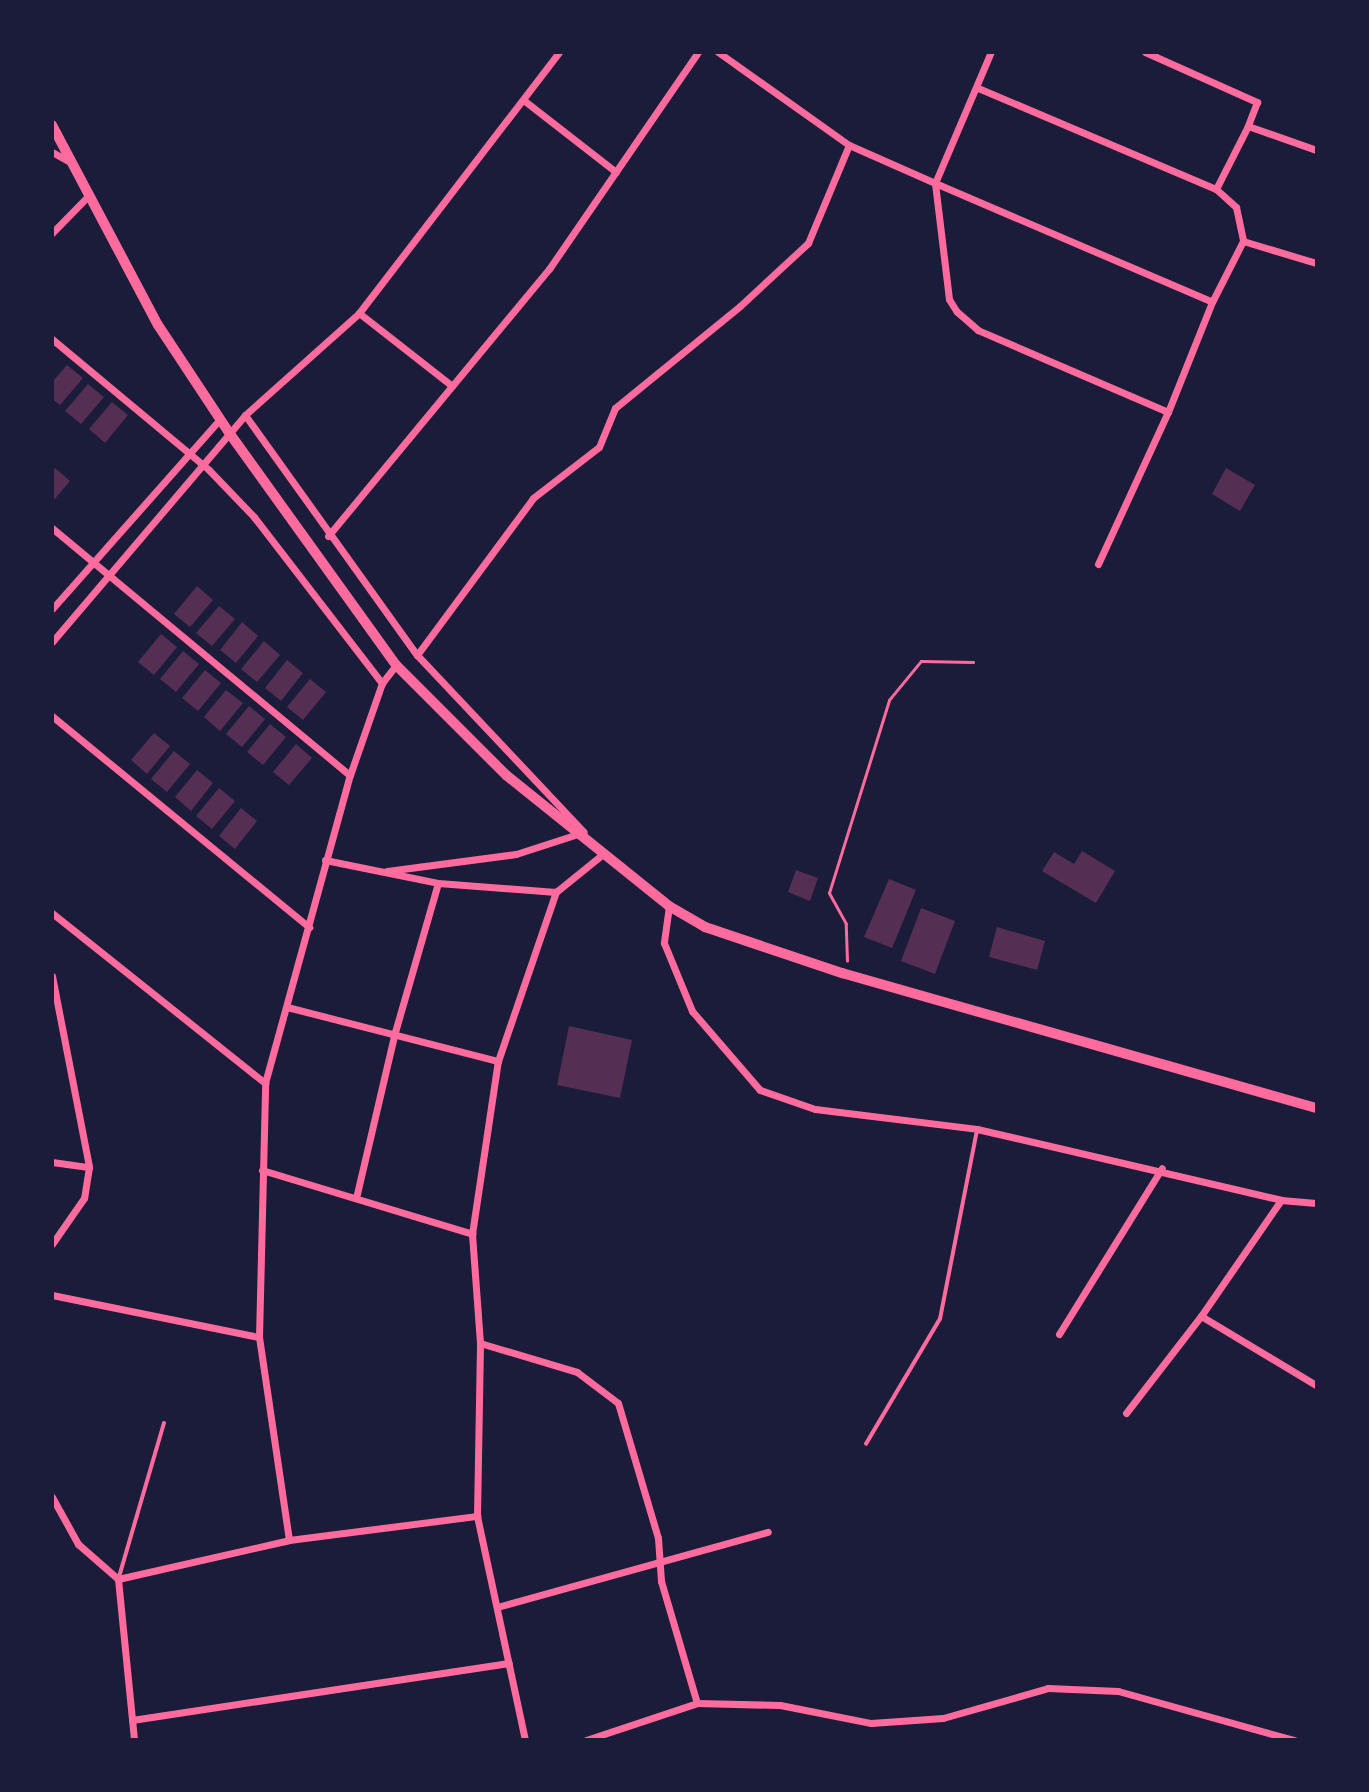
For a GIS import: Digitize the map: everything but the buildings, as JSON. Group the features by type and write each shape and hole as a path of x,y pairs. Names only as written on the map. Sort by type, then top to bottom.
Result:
{"main road":[{"path":"52,125 158,325 230,434 396,665 506,775 668,906 705,927 842,973 1317,1108"}],"street":[{"path":"52,642 245,415 359,313 526,102 559,52"},
{"path":"328,536 549,269 698,52"},
{"path":"718,52 849,145 1212,302"},
{"path":"991,52 978,88 935,183 948,299 957,312 978,330 1168,412"},
{"path":"1145,52 1257,102 1216,189"},
{"path":"978,88 1216,189 1236,207 1243,240 1212,302 1168,412 1098,564"},
{"path":"526,102 616,172"},
{"path":"1248,126 1317,150"},
{"path":"417,655 533,498 599,447 615,408 740,306 808,243 849,145"},
{"path":"52,152 73,163"},
{"path":"52,233 90,194"},
{"path":"1243,240 1317,263"},
{"path":"359,313 452,386"},
{"path":"52,339 190,452 254,517 382,683"},
{"path":"245,415 328,536 417,655 605,856 556,892 498,1061 472,1234 480,1343 477,1516 525,1740"},
{"path":"52,609 220,419"},
{"path":"52,528 350,775"},
{"path":"289,1540 259,1337 265,1083 350,775 382,683 396,665"},
{"path":"52,716 309,927"},
{"path":"381,872 516,854 578,834"},
{"path":"325,860 438,883 556,892"},
{"path":"356,1198 395,1032 438,883"},
{"path":"668,906 664,943 692,1011 760,1090 815,1109 977,1129 1161,1168 1281,1200 1317,1203"},
{"path":"52,913 265,1083"},
{"path":"52,976 89,1167 84,1198 52,1244"},
{"path":"287,1007 395,1032 498,1061"},
{"path":"52,1161 89,1167"},
{"path":"1059,1334 1161,1168"},
{"path":"262,1170 472,1234"},
{"path":"1126,1413 1201,1316 1281,1200"},
{"path":"52,1295 259,1337"},
{"path":"1201,1316 1317,1385"},
{"path":"480,1343 577,1372 618,1403 658,1538 660,1563 697,1703"},
{"path":"52,1497 78,1544 118,1579 134,1740"},
{"path":"118,1579 289,1540 477,1516"},
{"path":"497,1607 768,1532"},
{"path":"132,1720 509,1663"},
{"path":"586,1740 697,1703 780,1705 872,1723 943,1718 1048,1688 1118,1691 1294,1740"}],"lane":[{"path":"866,1444 940,1319 977,1129"},
{"path":"118,1579 164,1423"}],"path":[{"path":"842,973 849,956 846,924 829,893 889,700 921,661 973,662"}]}
